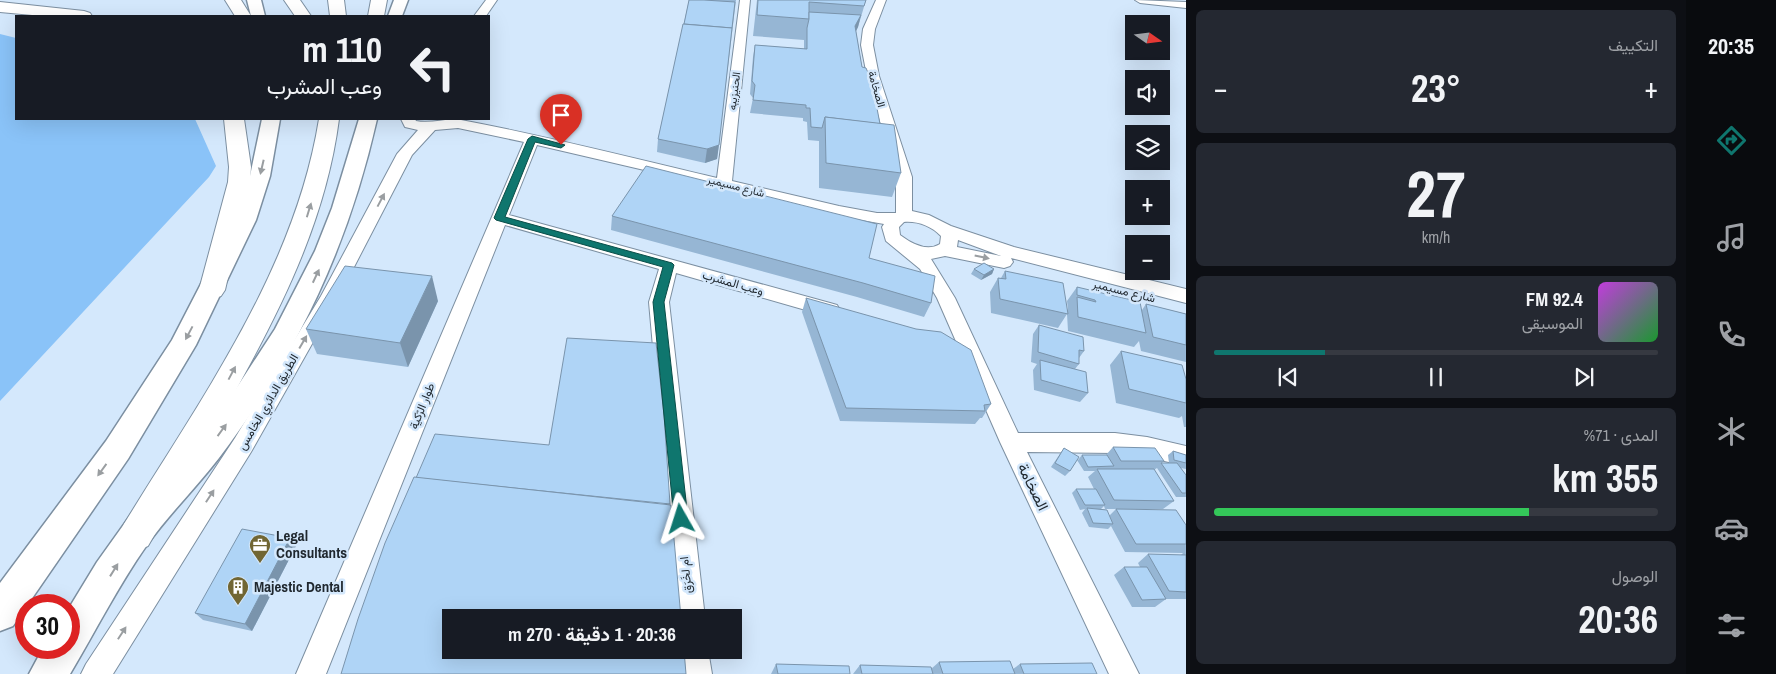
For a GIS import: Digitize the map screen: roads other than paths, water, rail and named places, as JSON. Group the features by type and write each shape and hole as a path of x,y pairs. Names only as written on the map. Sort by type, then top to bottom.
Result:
{"highway":[{"path":"232,0 242,15"},
{"path":"292,0 302,15"},
{"path":"336,0 338,15"},
{"path":"376,15 379,0"},
{"path":"0,7 75,15"},
{"path":"212,290 239,182 240,167 234,120"},
{"path":"136,535 226,385 281,280 297,243 313,196 326,149 329,120"}],"main road":[{"path":"254,0 258,15"},
{"path":"395,15 401,0"},
{"path":"0,614 117,450 178,354 212,290 245,220 254,197 271,120"},
{"path":"80,624 136,535 209,448 255,384 302,304 340,219 363,144 368,120"},
{"path":"48,674 57,659"}],"street":[{"path":"481,15 492,0"},
{"name":"الحنيزيبه","path":"721,187 745,0"},
{"path":"1140,0 1186,5"},
{"name":"الصخامة","path":"877,2 869,29 867,45 872,76 904,177 951,241 949,246 941,251 946,298 957,346 1011,442 1124,674"},
{"name":"شارع مسيمير","path":"408,120 413,126 443,122 575,149 584,157 819,211 892,237 917,252 941,251 1019,265 1186,306"},
{"name":"الطريق الدائري الخامس","path":"96,674 243,446 330,296 405,154 417,138 443,122"},
{"name":"طوار الرّكية","path":"311,674 532,139"},
{"name":"الصخامة","path":"892,237 891,226 901,218 904,177"},
{"name":"شارع مسيمير","path":"819,211 877,218 916,216 1009,252 1186,296"},
{"name":"وعب المشرب","path":"499,218 851,316"},
{"name":"الصخامة","path":"908,248 927,265 946,298"},
{"name":"ام لخَرَق","path":"669,265 659,302 690,609"},
{"path":"1011,442 1115,443 1147,447 1186,456"},
{"path":"695,659 697,674"}],"place":[{"name":"Legal Consultants","path":"260,564"},
{"name":"Majestic Dental","path":"238,606"}]}
